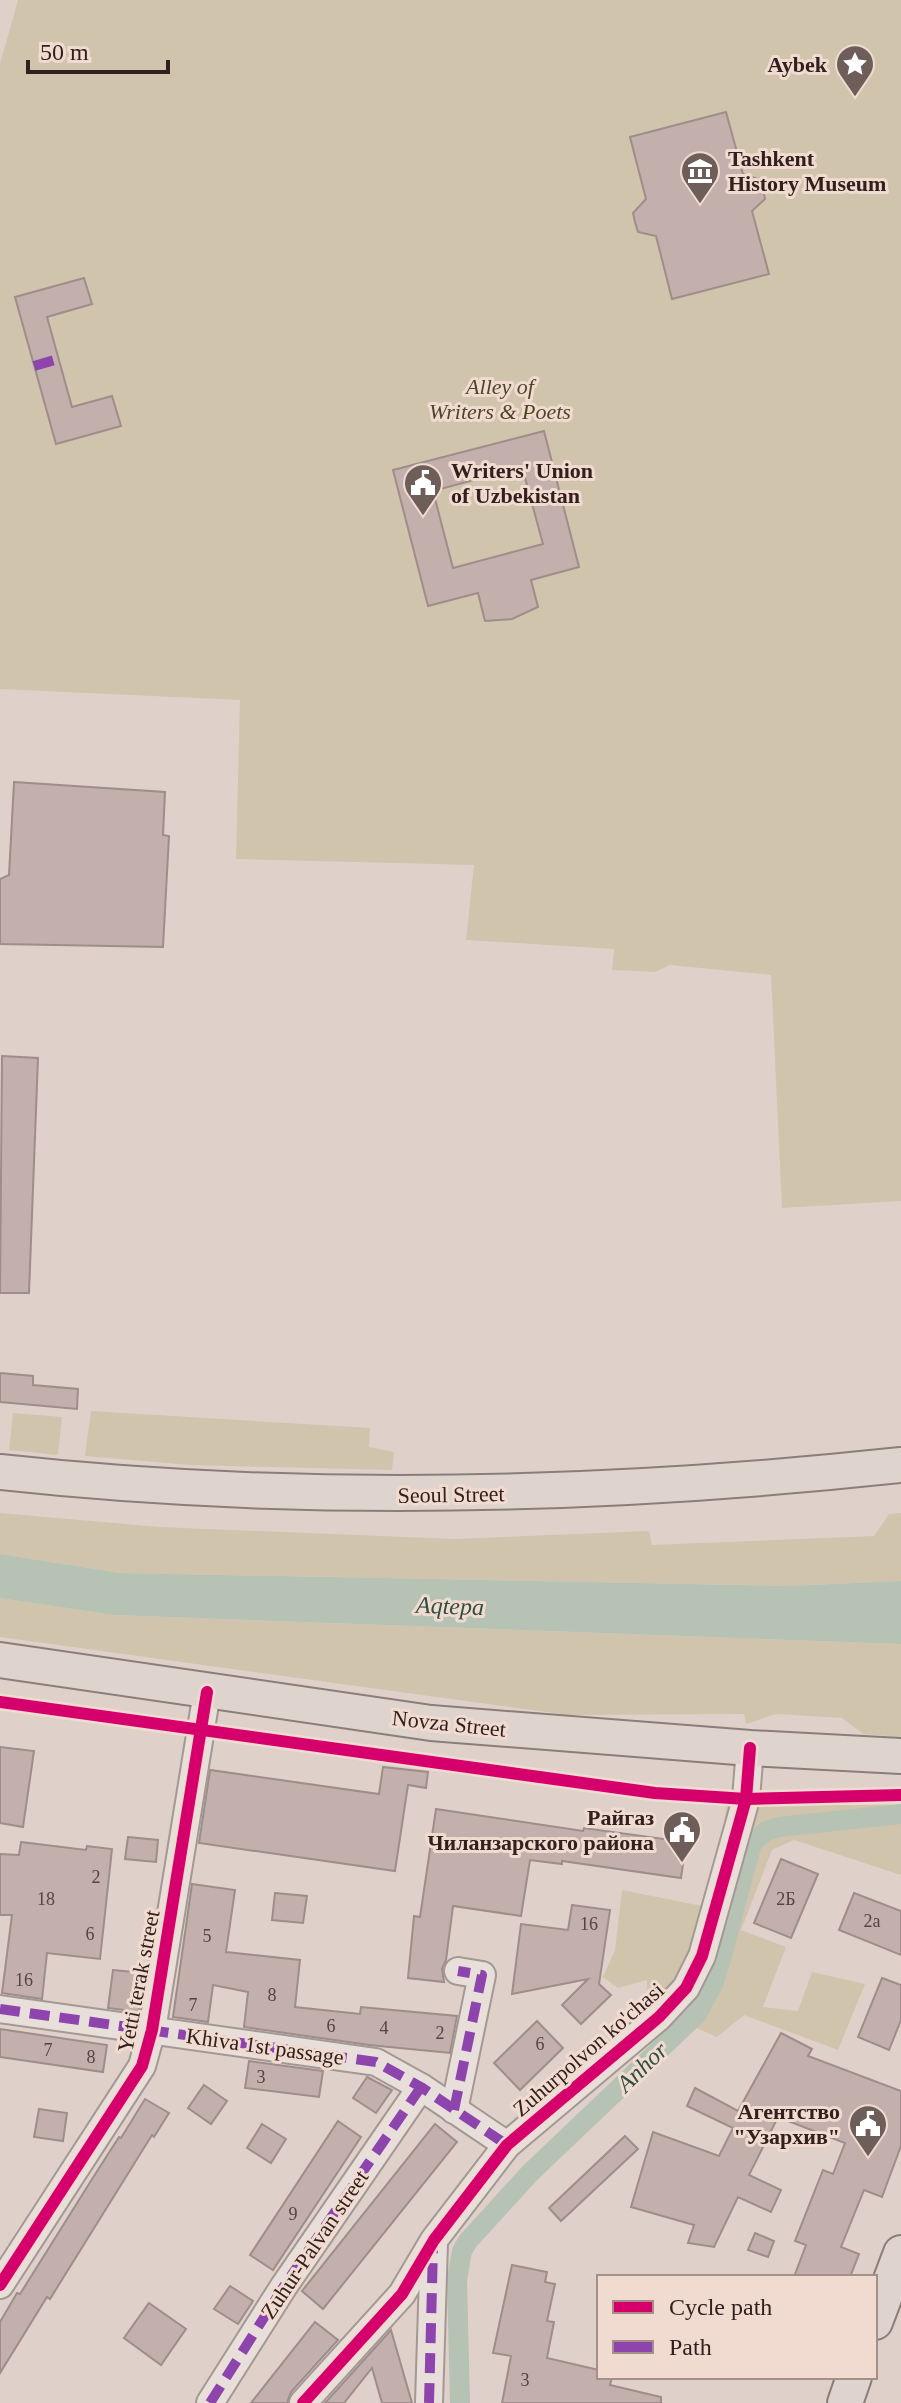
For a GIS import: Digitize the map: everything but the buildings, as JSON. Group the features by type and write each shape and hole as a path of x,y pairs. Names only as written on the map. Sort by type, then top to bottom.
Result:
{"main road":[{"name":"Seoul Street","path":"0,1472 206,1489 454,1495 689,1484 901,1465"},
{"name":"Seoul Street","path":"0,1494 121,1506 216,1511 517,1515 697,1505 901,1487"},
{"name":"Novza Street","path":"0,1660 205,1702"},
{"name":"Novza Street","path":"0,1680 901,1771"},
{"name":"Novza Street","path":"749,1756 901,1756"},
{"path":"877,2317 901,2253"},
{"path":"845,2403 853,2379"}],"street":[{"name":"Yetti terak street","path":"2,2278 142,2066 152,2030 205,1702"},
{"name":"Zuhurpolvon ko'chasi","path":"303,2403 402,2294 434,2240 507,2145 659,2017 686,1988 702,1956 746,1799 749,1756"},
{"path":"454,2110 482,1975 458,1971"},
{"name":"Khiva 1st passage","path":"0,2009 376,2062 421,2087 507,2145"},
{"name":"Zuhur-Palvan street","path":"210,2403 284,2286 421,2087"},
{"path":"429,2403 434,2240"}],"green space":[{"name":"Alley of Writers & Poets","path":"18,0 901,0 901,1201 782,1208 771,975 670,965 655,972 612,970 614,949 466,940 474,865 236,859 240,700 0,689 0,64"},
{"path":"91,1411 370,1428 369,1447 394,1452 392,1470 189,1465 85,1456"},
{"path":"13,1413 62,1417 58,1455 9,1450"},
{"path":"0,1513 160,1527 455,1539 649,1531 652,1545 874,1536 889,1514 901,1513 901,1581 787,1586 120,1573 0,1554"},
{"path":"0,1598 114,1615 901,1644 901,1737 863,1734 842,1718 776,1714 746,1724 744,1714 568,1715 0,1637"},
{"path":"726,1805 901,1805 901,1875 794,1840 772,1850 741,1930 786,1947 763,2007 798,2011 812,1972 865,1984 838,2050 744,2015 717,2037 648,2007 647,1980 618,1988 603,1977 615,1950 622,1890 717,1909"}],"water":[{"name":"Aqtepa","path":"0,1554 120,1573 787,1586 901,1581 901,1644 114,1615 0,1598"}],"waterway":[{"name":"Anhor","path":"460,2403 457,2280 462,2251 530,2173 697,2014 713,1984 752,1843 766,1831 779,1827 901,1814"}],"marked path":[{"path":"34,366 58,359"},
{"path":"454,2110 482,1975 458,1971"},
{"path":"0,2009 376,2062 421,2087 507,2145"},
{"path":"210,2403 284,2286 421,2087"},
{"path":"429,2403 433,2247"}],"cycle path":[{"path":"0,2285 142,2066 152,2030 207,1692"},
{"path":"0,1702 655,1793 746,1799 901,1795"},
{"path":"303,2403 402,2294 434,2240 507,2145 659,2017 686,1988 702,1956 746,1799 750,1748"}],"place":[{"name":"Aybek","path":"855,98"},
{"name":"Tashkent History Museum","path":"700,205"},
{"name":"Writers' Union of Uzbekistan","path":"423,517"},
{"name":"Райгаз Чиланзарского района","path":"682,1864"},
{"name":"Агентство \"Узархив\"","path":"868,2158"}]}
